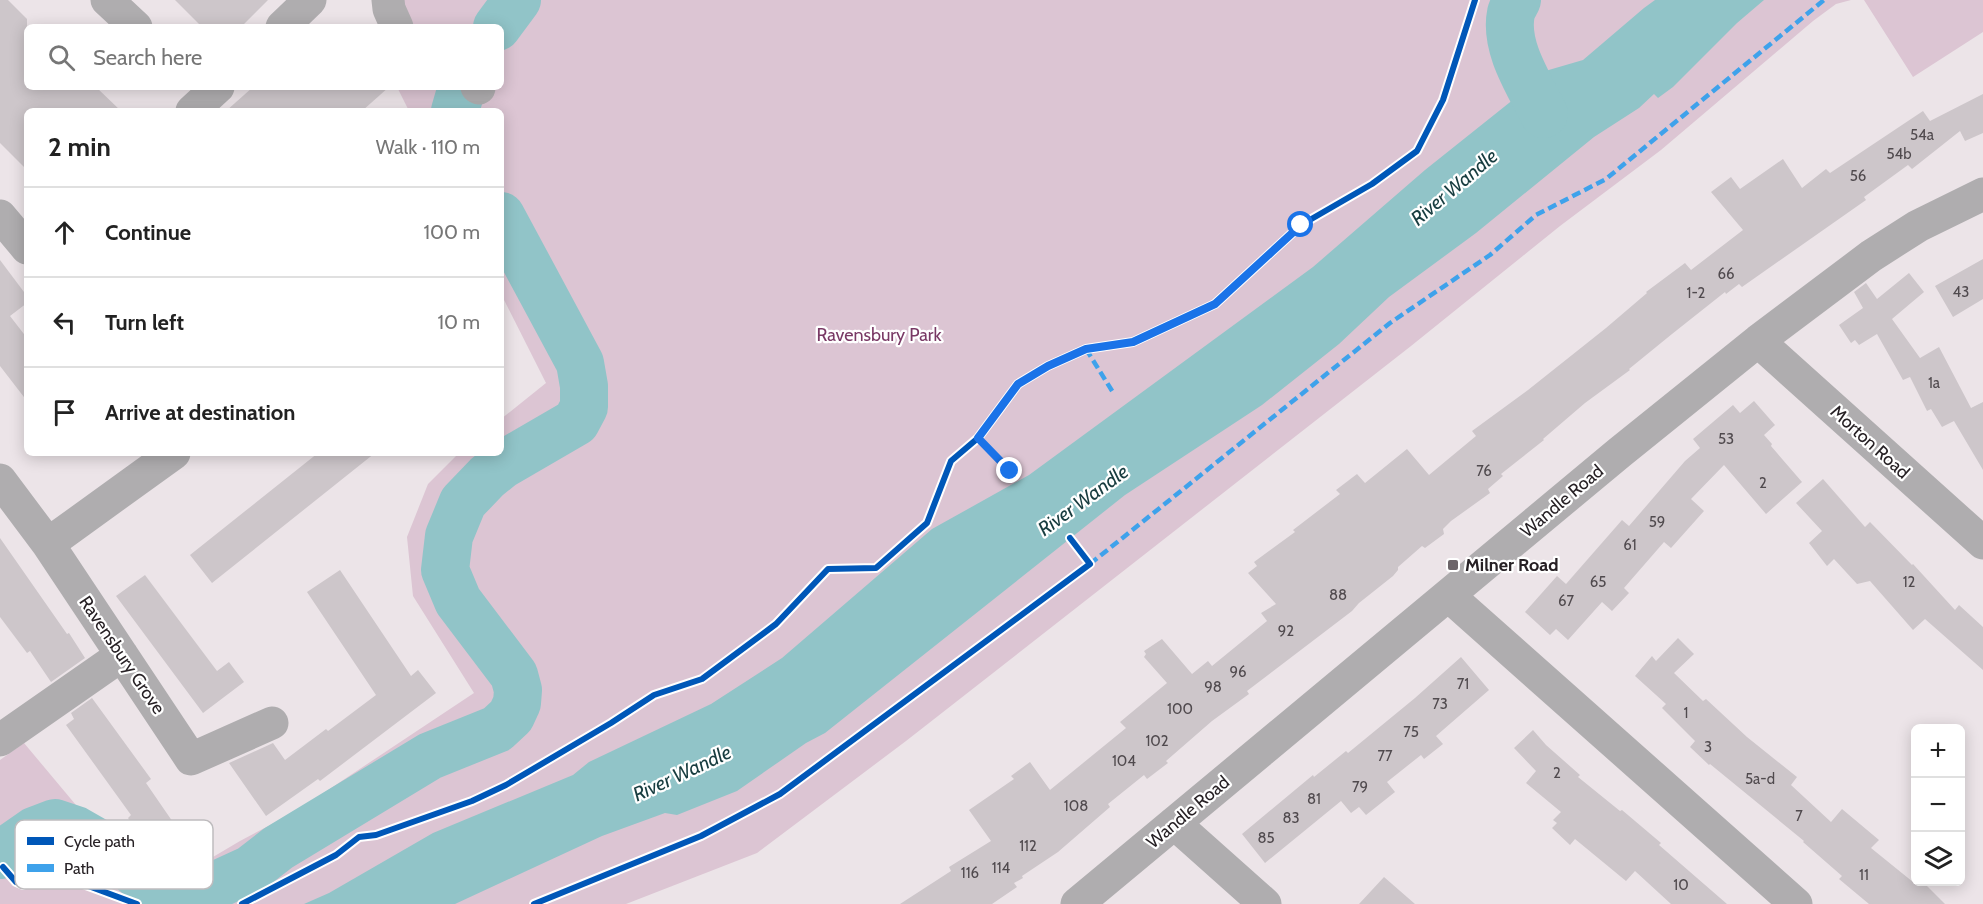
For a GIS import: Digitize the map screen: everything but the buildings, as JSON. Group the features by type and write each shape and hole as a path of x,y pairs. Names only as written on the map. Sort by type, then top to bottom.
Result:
{"street":[{"path":"107,0 133,24"},
{"path":"285,24 310,0"},
{"path":"388,0 396,24"},
{"name":"Wandle Road","path":"1077,904 1619,453 1758,341 1871,256 1918,226 1983,194"},
{"path":"0,216 24,244"},
{"name":"Morton Road","path":"1758,341 1983,543"},
{"path":"48,544 162,456"},
{"name":"Ravensbury Grove","path":"0,480 48,544 191,759 272,723"},
{"path":"1449,596 1796,904"},
{"path":"0,740 122,655"},
{"path":"1174,823 1265,904"}],"green space":[{"name":"Ravensbury Park","path":"398,0 1851,0 1836,4 1813,21 1661,150 1560,226 1411,346 906,741 757,853 626,904 0,904 0,760 24,743 88,820 15,820 15,889 213,889 213,857 295,812 474,693 413,596 407,537 428,484 456,456 504,456 504,417 546,383 504,300 504,108 408,108 398,90 504,90 504,24 404,24"},
{"path":"1864,0 1983,0 1983,32 1913,77"}],"water":[{"name":"River Wandle","path":"1655,0 1764,0 1737,23 1673,87 1658,98 1654,94 1639,108 1594,137 1476,233 1389,297 1339,344 1262,405 1125,495 825,733 806,743 737,791 677,815 665,813 602,836 455,904 304,904 329,893 433,833 573,775 589,762 711,704 782,658 932,529 1029,475 1313,267 1425,170 1514,99 1535,74 1583,60"}],"waterway":[{"path":"499,24 517,0"},
{"path":"1517,0 1511,13 1510,26 1514,52 1544,114"},
{"path":"456,108 461,90"},
{"path":"213,886 251,869 278,848 430,756 497,729 511,716 517,703 518,690 514,675 458,601 445,570 449,536 463,502 487,477 502,465 576,422 584,407 584,386 580,363 504,222"},
{"path":"0,855 15,844"},
{"path":"156,889 166,894 192,896 207,889"}],"marked path":[{"path":"1090,564 1390,323 1490,255 1536,215 1606,179 1824,0"},
{"path":"1086,349 1114,394"}],"cycle path":[{"path":"242,904 336,855 359,837 376,835 472,801 506,785 654,695 702,679 776,624 828,569 876,568 927,523 951,461 978,438 1018,384 1048,366 1086,349 1133,342 1215,304 1301,225 1372,184 1417,151 1443,100 1475,0"},
{"path":"534,904 701,836 780,794 1090,564 1070,538"},
{"path":"3,867 15,881"},
{"path":"97,889 137,904"}],"place":[{"name":"Milner Road","path":"1453,565"}],"route":[{"path":"1010,471 978,438 1018,384 1048,366 1086,349 1133,342 1215,304 1301,225"}]}
